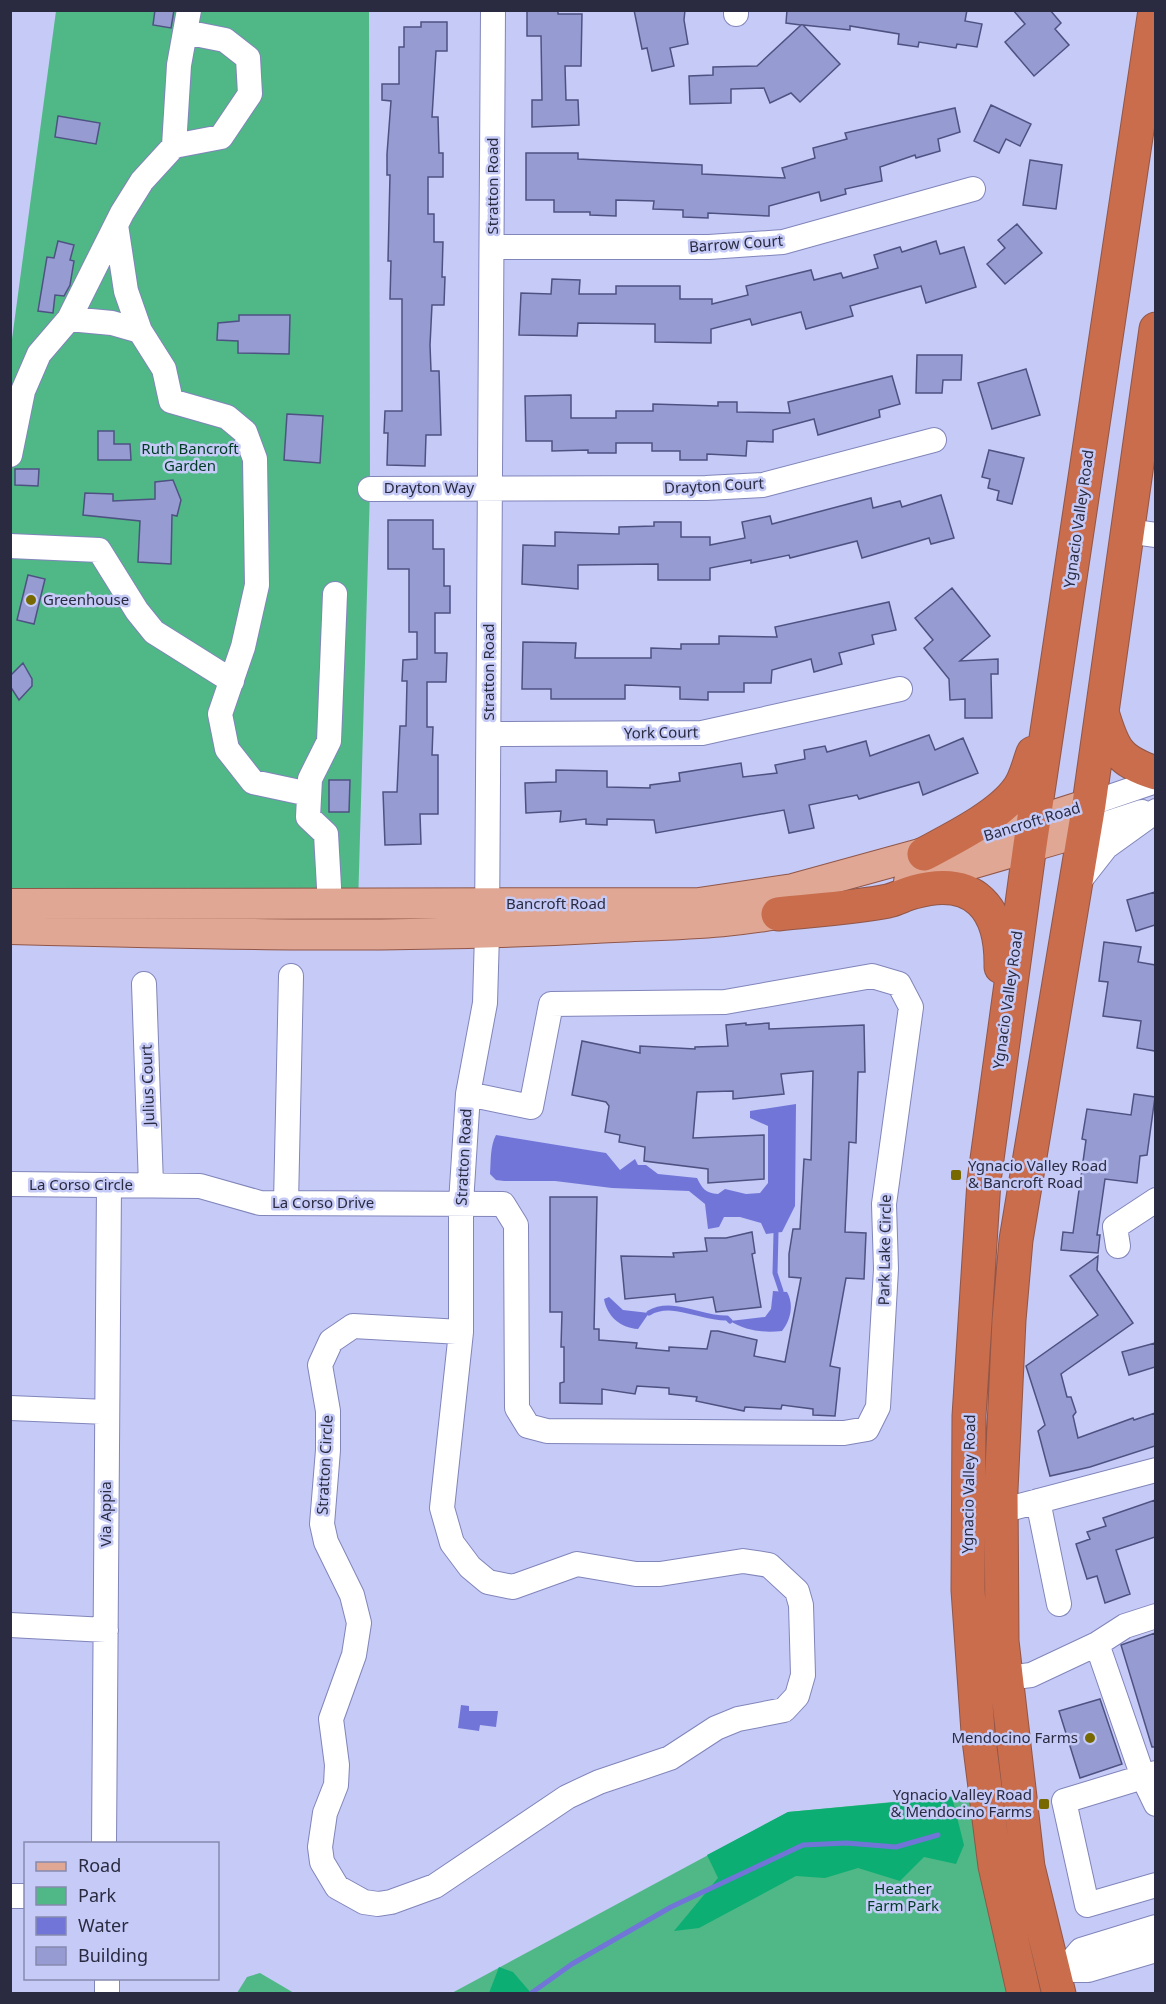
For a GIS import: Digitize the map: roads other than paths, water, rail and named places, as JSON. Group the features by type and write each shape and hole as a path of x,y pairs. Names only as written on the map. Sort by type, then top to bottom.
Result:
{"highway":[{"name":"Ygnacio Valley Road","path":"1024,1994 998,1875 978,1732 968,1590 969,1416 984,1180 1031,834 1155,10"},
{"path":"998,1875 1013,1894 1030,1971 1039,1976 1059,1979 1028,1867 1002,1641 1001,1511 1009,1320 1016,1240 1086,818 1101,709 1141,533 1155,329"},
{"path":"924,854 983,822 1019,788 1033,752 1040,709 1059,659"},
{"path":"1101,709 1110,740 1130,765 1155,774"},
{"path":"778,915 889,901 915,891 942,888 968,891 989,910 996,922 1001,941 999,1067"}],"main road":[{"name":"Bancroft Road","path":"10,904 699,903 793,889 924,854 1031,834 1086,818"},
{"name":"Bancroft Road","path":"10,928 258,936 487,934 746,919 778,915 928,877 1031,834"}],"street":[{"name":"Stratton Road","path":"461,1332 461,1203 468,1094 485,1003 488,905 493,10"},
{"path":"10,456 23,391 39,354 69,318 116,225 142,181 174,146 221,137 250,94 248,58 225,40 187,21 180,65 174,146"},
{"name":"Barrow Court","path":"493,247 709,247 783,242 973,189"},
{"path":"116,225 126,291 140,331 164,369 171,401 227,417 245,432 255,459 257,585 243,647 220,714 227,749 253,782 309,794"},
{"path":"69,318 112,323 140,331"},
{"name":"Drayton Court","path":"489,489 706,488 763,485 934,440"},
{"name":"Drayton Way","path":"370,489 489,489"},
{"path":"10,546 99,550 137,611 154,632 232,681"},
{"path":"330,904 326,834 308,816 310,779 329,741 335,594"},
{"name":"York Court","path":"489,734 702,733 900,689"},
{"path":"1086,818 1155,781"},
{"path":"1086,818 1155,810"},
{"path":"1074,889 1106,847 1155,810"},
{"path":"286,1203 291,976"},
{"name":"Park Lake Circle","path":"461,1203 503,1204 516,1225 517,1408 528,1426 559,1431 844,1433 867,1429 878,1407 886,1269 884,1204 911,1007 899,984 872,976 725,1002 551,1004 531,1107 468,1094"},
{"name":"Julius Court","path":"144,984 151,1185"},
{"name":"La Corso Circle","path":"10,1184 151,1185"},
{"name":"Via Appia","path":"104,1842 109,1185"},
{"name":"La Corso Drive","path":"151,1185 201,1186 260,1203 461,1203"},
{"path":"1118,1246 1114,1227 1155,1200"},
{"name":"Stratton Circle","path":"353,1326 461,1332 441,1508 452,1543 470,1567 488,1582 513,1587 577,1564 636,1575 660,1574 743,1561 770,1566 796,1592 801,1605 803,1675 797,1696 784,1710 738,1719 716,1728 670,1758 599,1782 567,1797 435,1886 391,1902 364,1902 332,1882 322,1862 320,1847 325,1814 336,1785 338,1766 331,1719 354,1655 359,1623 352,1595 326,1542 322,1524 328,1411 320,1365 331,1341 353,1326"},
{"path":"10,1408 106,1412"},
{"path":"1001,1511 1155,1470"},
{"path":"1038,1501 1059,1604"},
{"path":"1007,1678 1030,1675 1098,1644 1125,1626 1155,1616"},
{"path":"10,1625 106,1630"},
{"path":"1098,1644 1149,1775 1155,1804"},
{"path":"1149,1775 1064,1802 1087,1905 1155,1885"},
{"path":"1059,1979 1081,1950 1155,1927"},
{"path":"1059,1979 1155,1950"}],"water":[{"path":"796,1104 795,1206 782,1232 766,1234 761,1223 740,1217 724,1217 719,1227 708,1229 705,1204 689,1191 612,1188 555,1181 504,1181 496,1180 490,1174 492,1149 496,1135 606,1153 620,1170 635,1159 638,1165 646,1165 658,1174 697,1178 704,1189 718,1194 725,1189 746,1194 760,1193 768,1183 768,1126 750,1118 750,1111"},
{"path":"773,1291 787,1292 789,1297 791,1307 789,1317 782,1331 755,1331 730,1321 765,1317 771,1309"},
{"path":"609,1297 623,1310 649,1313 638,1329 620,1324 611,1316 604,1299"},
{"path":"461,1705 469,1706 469,1711 498,1711 496,1727 480,1725 479,1731 458,1728"}],"waterway":[{"path":"776,1233 775,1273 781,1291"},
{"path":"649,1313 667,1308 727,1318 730,1321"},
{"path":"530,1994 572,1964 671,1907 803,1845 846,1843 896,1847 938,1835"}],"place":[{"name":"Greenhouse","path":"31,600"},
{"name":"Ygnacio Valley Road & Bancroft Road","path":"956,1175"},
{"name":"Mendocino Farms","path":"1090,1738"},
{"name":"Ygnacio Valley Road & Mendocino Farms","path":"1044,1804"}],"park label":[{"name":"Ruth Bancroft Garden","path":"190,458"},
{"name":"Heather Farm Park","path":"903,1898"}]}
